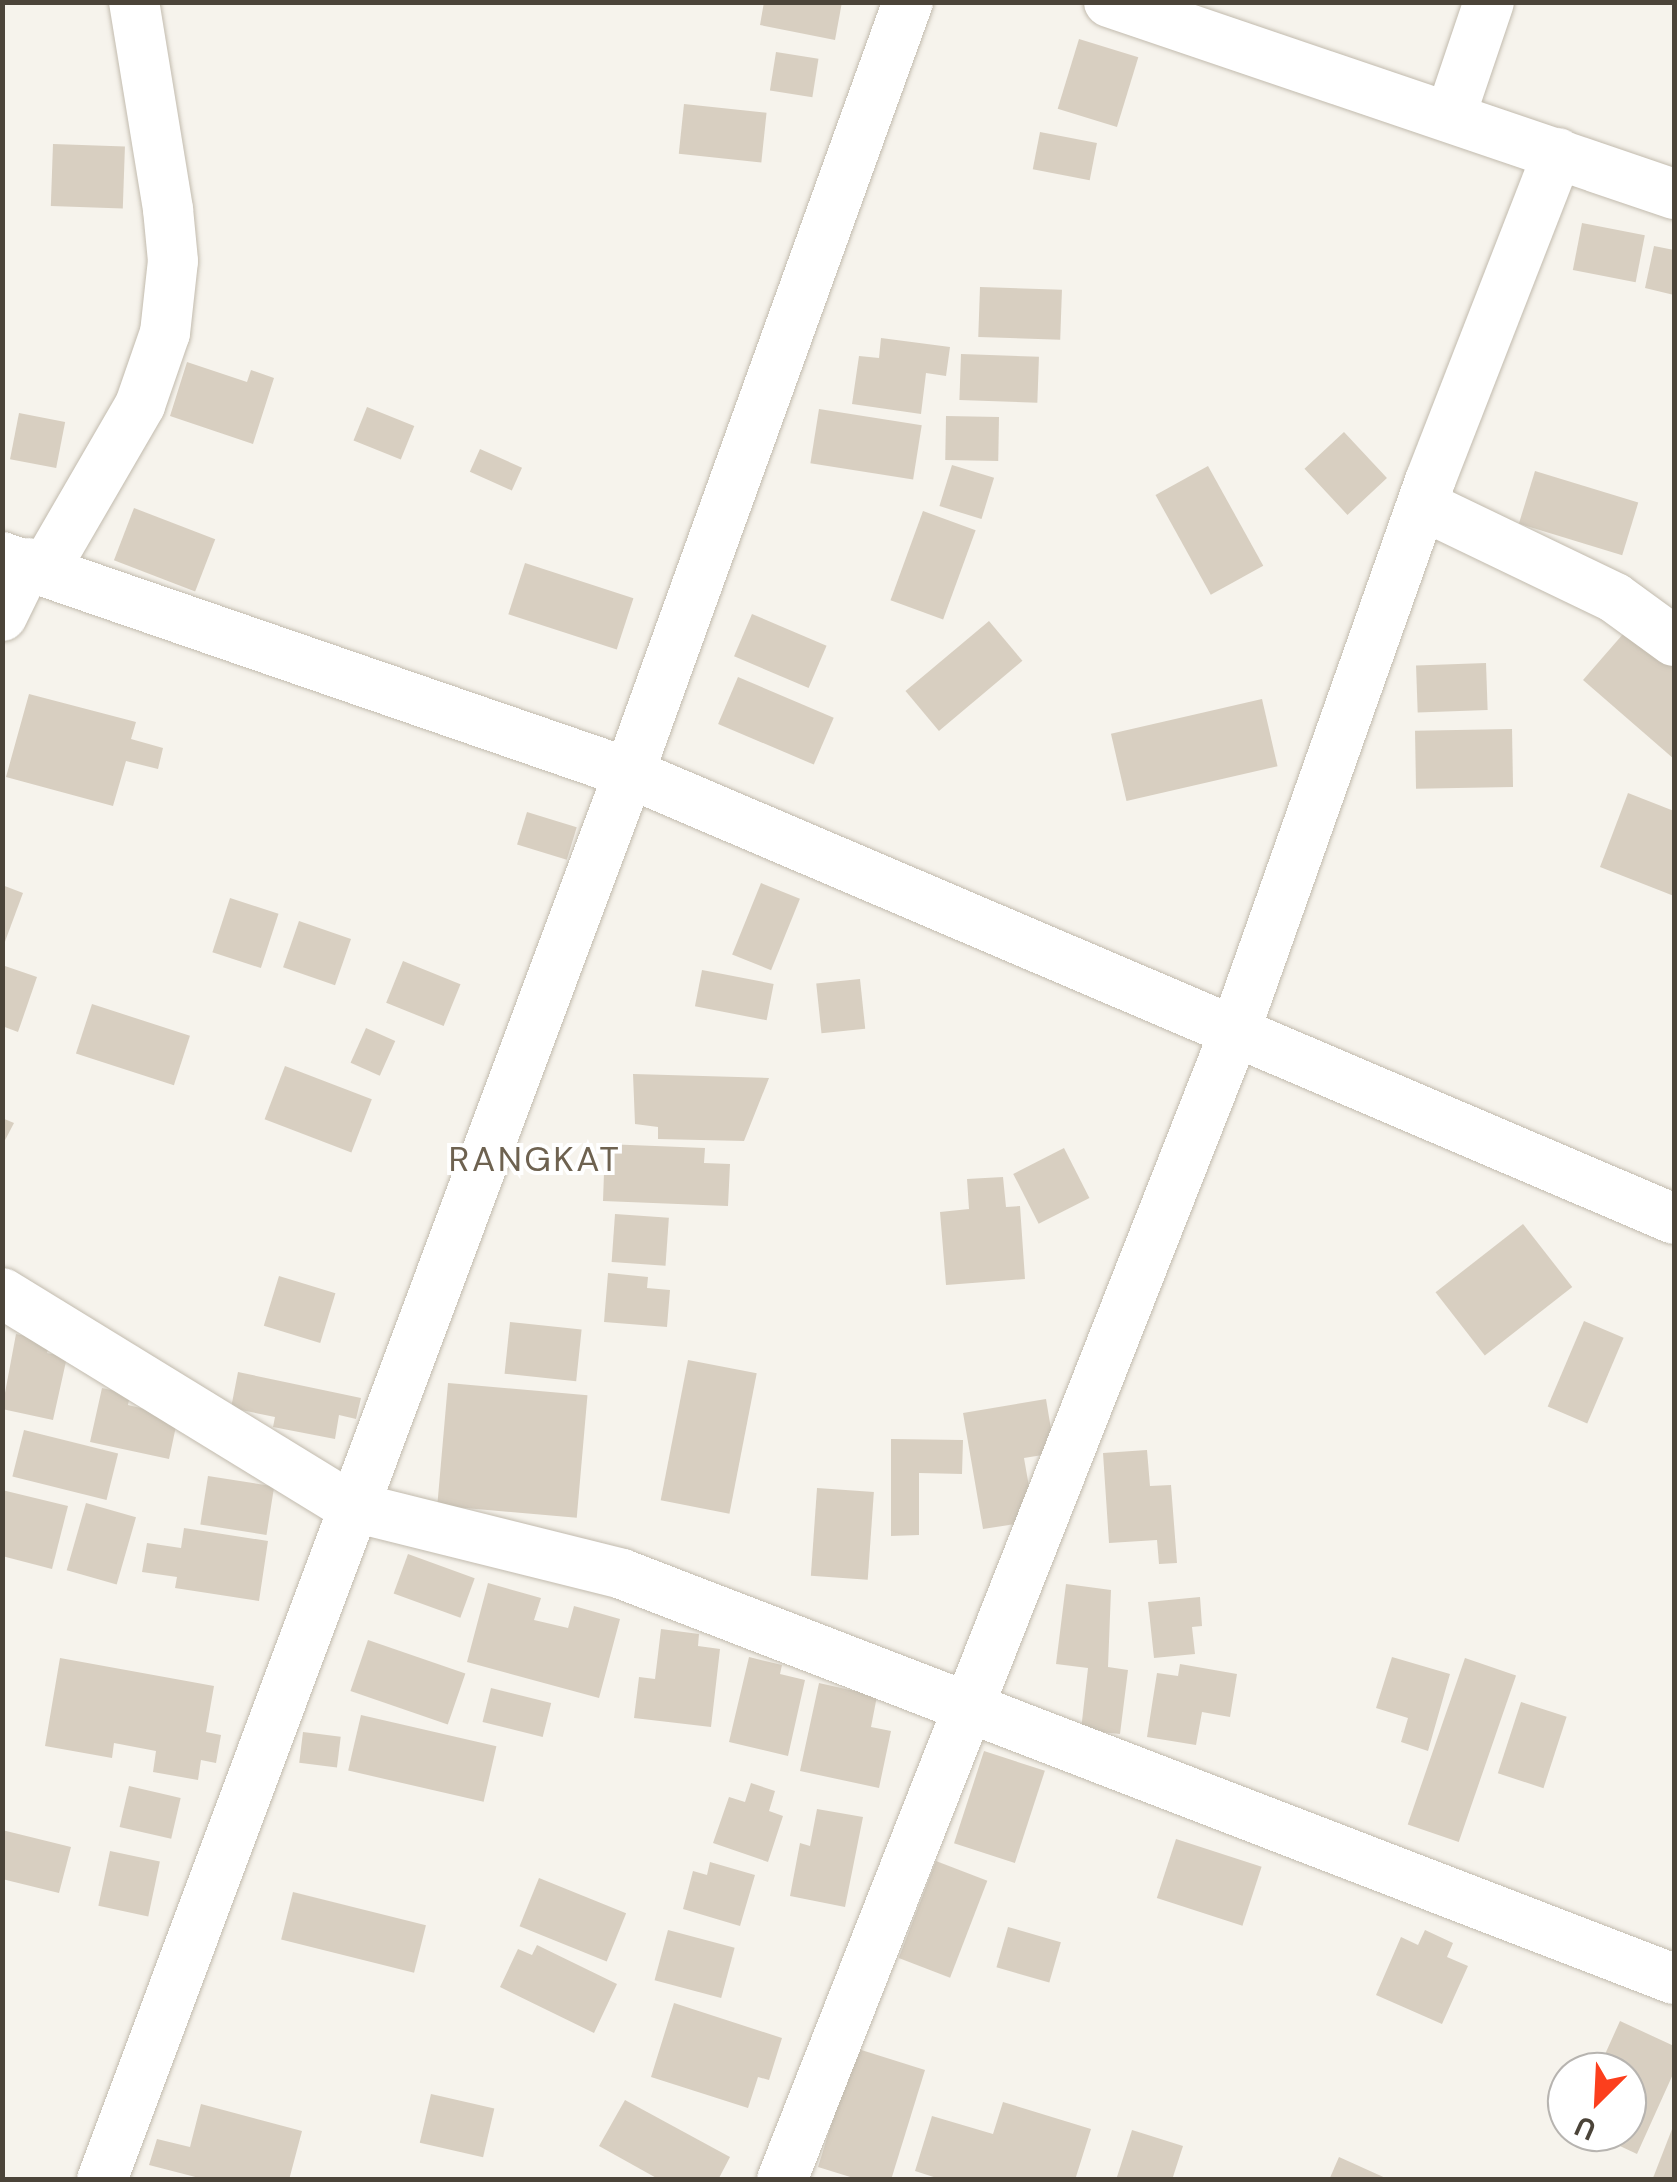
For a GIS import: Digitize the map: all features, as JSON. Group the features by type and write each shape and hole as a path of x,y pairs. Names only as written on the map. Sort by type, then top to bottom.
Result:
{"street":[{"path":"2,616 25,563 140,405 165,334 173,261 134,2"},
{"path":"102,2180 350,1506 629,774 908,2"},
{"path":"1109,2 1674,194"},
{"path":"1450,117 1489,2"},
{"path":"782,2180 1236,1031 1422,506 1558,153"},
{"path":"1422,506 1614,598 1674,641"},
{"path":"25,563 629,774 1674,1219"},
{"path":"2,1293 350,1506 622,1574 1674,1979"}],"building":[{"path":"764,2 842,2 835,40 760,25"},
{"path":"1079,39 1138,57 1117,127 1058,109"},
{"path":"776,52 818,59 812,97 770,91"},
{"path":"684,104 767,113 761,162 679,154"},
{"path":"1040,132 1097,143 1090,180 1033,169"},
{"path":"53,144 125,147 123,208 51,206"},
{"path":"1582,223 1645,235 1636,282 1573,270"},
{"path":"1654,246 1674,250 1674,295 1645,288"},
{"path":"980,287 1062,290 1060,340 978,337"},
{"path":"881,338 950,347 946,376 926,373 921,414 852,404 859,356 879,358"},
{"path":"961,354 1039,357 1037,403 959,400"},
{"path":"187,362 247,382 251,370 274,378 253,444 170,416"},
{"path":"367,407 414,426 401,459 354,440"},
{"path":"819,409 922,425 913,480 810,463"},
{"path":"19,413 65,422 56,468 10,459"},
{"path":"946,416 999,417 998,461 945,460"},
{"path":"1344,432 1387,478 1347,515 1305,469"},
{"path":"480,449 522,468 512,491 470,472"},
{"path":"952,465 994,478 982,519 939,506"},
{"path":"1208,466 1263,566 1211,595 1156,495"},
{"path":"1535,471 1638,503 1622,555 1519,524"},
{"path":"134,508 215,539 195,591 114,560"},
{"path":"923,511 976,530 943,619 891,600"},
{"path":"525,563 633,598 617,650 508,614"},
{"path":"752,614 827,646 809,688 734,656"},
{"path":"989,621 1022,661 939,731 906,691"},
{"path":"1630,626 1674,665 1674,759 1583,680"},
{"path":"1486,663 1488,710 1418,712 1416,665"},
{"path":"738,677 834,718 814,765 718,724"},
{"path":"29,694 136,722 131,739 163,748 158,769 126,761 113,806 6,777"},
{"path":"1262,699 1278,766 1126,801 1111,734"},
{"path":"1512,729 1513,787 1416,789 1415,731"},
{"path":"1628,793 1674,811 1674,896 1600,867"},
{"path":"527,812 577,827 567,860 517,845"},
{"path":"761,883 800,899 771,970 732,954"},
{"path":"2,885 23,893 3,947 2,947"},
{"path":"230,898 279,914 261,968 212,952"},
{"path":"299,921 351,939 335,985 283,967"},
{"path":"403,961 460,984 444,1026 386,1003"},
{"path":"2,965 37,977 18,1032 2,1026"},
{"path":"702,970 774,984 767,1020 695,1006"},
{"path":"860,979 865,1029 821,1033 816,984"},
{"path":"92,1004 190,1036 174,1085 76,1053"},
{"path":"366,1028 395,1041 380,1076 351,1063"},
{"path":"285,1066 372,1099 351,1153 265,1119"},
{"path":"633,1074 769,1078 744,1141 658,1139 658,1127 635,1124"},
{"path":"2,1118 14,1123 2,1146"},
{"path":"605,1144 705,1148 704,1163 730,1164 728,1206 603,1201"},
{"path":"1064,1148 1089,1198 1039,1224 1013,1174"},
{"path":"1003,1177 1006,1207 1020,1206 1025,1279 946,1285 940,1212 969,1209 967,1179"},
{"path":"615,1214 669,1218 666,1266 612,1262"},
{"path":"1523,1224 1572,1287 1485,1355 1436,1292"},
{"path":"608,1273 648,1277 647,1288 670,1290 667,1327 604,1322"},
{"path":"279,1276 335,1293 320,1343 264,1326"},
{"path":"1584,1321 1624,1338 1587,1423 1548,1407"},
{"path":"510,1322 582,1330 576,1381 505,1374"},
{"path":"16,1334 50,1341 47,1353 67,1357 53,1420 2,1409"},
{"path":"688,1360 757,1373 729,1514 661,1500"},
{"path":"238,1372 361,1398 356,1419 339,1415 335,1439 273,1427 275,1417 231,1408"},
{"path":"448,1383 587,1395 577,1518 437,1506"},
{"path":"102,1388 130,1394 128,1405 178,1417 169,1459 90,1442"},
{"path":"1046,1399 1055,1453 1024,1458 1035,1521 983,1529 963,1413"},
{"path":"24,1430 118,1453 107,1500 12,1477"},
{"path":"891,1439 963,1440 962,1474 919,1473 919,1535 891,1536"},
{"path":"1147,1450 1150,1486 1171,1485 1177,1563 1159,1564 1157,1540 1109,1543 1103,1453"},
{"path":"208,1476 274,1486 267,1535 200,1524"},
{"path":"817,1488 874,1492 868,1580 811,1576"},
{"path":"2,1490 68,1506 52,1569 2,1556"},
{"path":"86,1503 136,1517 117,1585 67,1570"},
{"path":"184,1528 268,1541 259,1601 175,1588 177,1577 142,1572 147,1543 181,1548"},
{"path":"408,1554 475,1578 460,1618 394,1593"},
{"path":"488,1583 541,1598 534,1620 568,1628 574,1606 620,1619 599,1698 467,1662"},
{"path":"1066,1584 1111,1590 1108,1667 1128,1670 1120,1734 1081,1730 1088,1668 1056,1664"},
{"path":"1200,1597 1202,1626 1192,1627 1195,1654 1154,1658 1148,1602"},
{"path":"661,1629 699,1634 698,1646 720,1649 711,1727 634,1718 639,1677 655,1679"},
{"path":"368,1640 465,1674 448,1725 350,1691"},
{"path":"749,1657 782,1665 780,1674 805,1680 788,1756 729,1742"},
{"path":"1392,1657 1450,1674 1428,1751 1401,1742 1408,1718 1376,1708"},
{"path":"60,1658 214,1686 206,1732 221,1735 216,1763 201,1760 198,1780 153,1772 156,1751 114,1743 112,1758 45,1746"},
{"path":"1465,1658 1516,1676 1459,1842 1408,1824"},
{"path":"1180,1664 1237,1674 1230,1717 1202,1712 1196,1745 1147,1737 1157,1673 1178,1676"},
{"path":"819,1683 877,1696 871,1727 891,1731 879,1788 800,1771"},
{"path":"491,1688 551,1703 543,1737 483,1722"},
{"path":"1521,1702 1567,1717 1543,1788 1498,1773"},
{"path":"361,1715 496,1746 484,1802 348,1771"},
{"path":"303,1732 341,1737 337,1767 299,1763"},
{"path":"984,1751 1045,1771 1015,1863 954,1843"},
{"path":"751,1783 775,1791 769,1811 783,1816 768,1862 713,1843 729,1797 745,1802"},
{"path":"129,1786 181,1798 171,1839 120,1827"},
{"path":"817,1809 863,1817 845,1907 790,1896 800,1843 810,1846"},
{"path":"2,1830 71,1847 59,1893 2,1879"},
{"path":"1176,1839 1262,1867 1242,1926 1157,1898"},
{"path":"110,1851 160,1862 148,1916 98,1906"},
{"path":"936,1861 987,1881 950,1978 899,1958"},
{"path":"710,1862 755,1875 740,1926 683,1909 693,1871 707,1875"},
{"path":"539,1878 626,1913 607,1961 520,1926"},
{"path":"293,1892 426,1925 414,1973 281,1940"},
{"path":"1008,1927 1061,1942 1049,1983 996,1967"},
{"path":"668,1930 735,1948 721,1998 655,1980"},
{"path":"1425,1930 1453,1943 1447,1957 1468,1966 1442,2024 1376,1995 1401,1937 1418,1945"},
{"path":"537,1945 617,1984 594,2033 500,1987 518,1949 532,1955"},
{"path":"674,2003 782,2038 769,2080 758,2077 748,2108 651,2077"},
{"path":"1620,2021 1674,2046 1674,2072 1647,2132 1647,2052 1606,2052"},
{"path":"855,2048 925,2070 891,2180 860,2180 818,2167"},
{"path":"431,2094 494,2109 483,2157 420,2143"},
{"path":"625,2100 730,2157 718,2180 660,2180 599,2146"},
{"path":"1003,2102 1091,2129 1075,2180 943,2180 915,2171 932,2116 993,2134"},
{"path":"201,2104 302,2131 289,2180 207,2180 149,2165 157,2139 190,2147"},
{"path":"1674,2124 1674,2180 1656,2180 1653,2178"},
{"path":"1132,2130 1183,2146 1172,2180 1116,2180"},
{"path":"1339,2157 1390,2180 1329,2180"}],"district":[{"name":"RANGKAT","path":"535,1159"}]}
